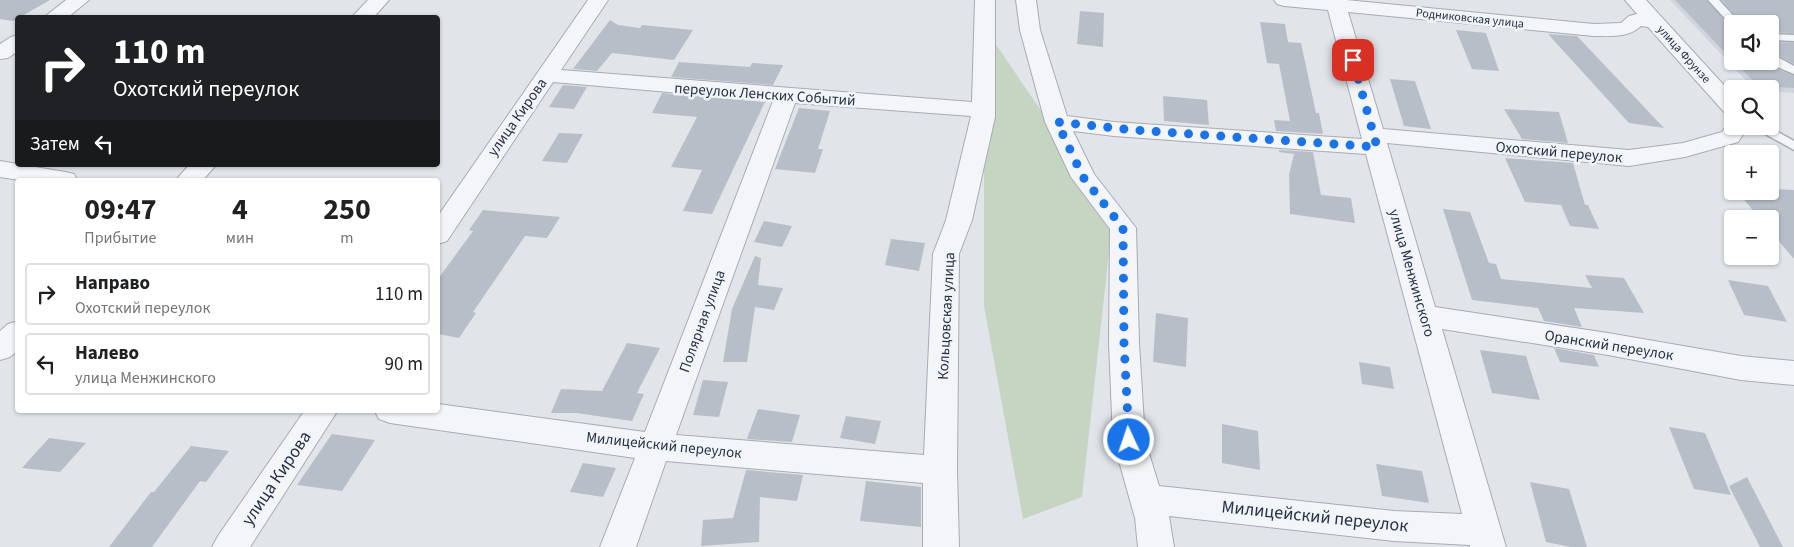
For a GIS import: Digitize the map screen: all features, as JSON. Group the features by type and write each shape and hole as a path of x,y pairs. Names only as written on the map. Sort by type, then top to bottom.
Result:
{"street":[{"path":"57,15 79,0"},
{"path":"364,15 380,0"},
{"name":"улица Кирова","path":"440,227 598,0"},
{"name":"Кольцовская улица","path":"940,547 940,470 946,254 959,220 982,110 985,0"},
{"path":"1026,0 1030,30 1057,122 1083,177 1123,228 1124,343 1129,440 1152,518 1156,547"},
{"name":"Родниковская улица","path":"1284,0 1336,2 1594,30 1626,29 1636,20 1654,21"},
{"name":"улица Фрунзе","path":"1635,0 1724,98"},
{"name":"улица Менжинского","path":"1336,2 1486,539"},
{"path":"0,53 15,43"},
{"name":"переулок Ленских Событий","path":"547,74 664,86 982,110"},
{"name":"Полярная улица","path":"618,547 786,95"},
{"name":"Охотский переулок","path":"1057,122 1143,131 1375,141 1630,158 1685,150 1731,135"},
{"path":"190,178 202,167"},
{"path":"0,169 53,178"},
{"name":"Оранский переулок","path":"1424,316 1608,344 1742,368 1794,373"},
{"path":"0,349 15,335"},
{"name":"улица Кирова","path":"230,547 320,413"},
{"name":"Милицейский переулок","path":"411,413 655,447 940,470"},
{"name":"Милицейский переулок","path":"1146,499 1394,526 1486,539"}],"lane":[{"path":"1713,0 1727,15"},
{"path":"1779,37 1794,38"},
{"path":"1779,64 1794,70"},
{"path":"1774,135 1794,146"}],"shaded area":[{"path":"1670,0 1794,0 1794,93 1779,92 1779,80 1746,80 1736,70 1779,70 1779,15 1724,15 1724,57"}],"green space":[{"path":"984,27 1113,216 1082,497 1023,519 984,306"}],"building":[{"path":"0,0 50,0 24,15 15,15 15,20 13,21 0,19"},
{"path":"1675,0 1706,0 1724,19 1724,52"},
{"path":"1722,0 1794,0 1794,33 1779,32 1779,15 1735,15"},
{"path":"1080,11 1104,13 1103,47 1077,44"},
{"path":"610,20 618,25 640,28 642,25 693,30 674,60 612,53 597,71 573,69"},
{"path":"1260,22 1285,24 1288,42 1301,43 1316,113 1319,113 1323,134 1276,131 1274,120 1290,121 1279,64 1267,63"},
{"path":"1456,30 1486,33 1499,71 1472,69"},
{"path":"1548,34 1577,36 1664,128 1629,123"},
{"path":"1779,42 1794,43 1794,64 1779,56"},
{"path":"679,62 750,67 752,63 783,65 773,85 671,77"},
{"path":"1743,70 1779,70 1794,76 1794,88 1779,87 1779,80 1752,80"},
{"path":"1390,79 1415,81 1431,129 1404,126"},
{"path":"563,85 587,87 574,109 549,107"},
{"path":"662,93 765,102 712,214 683,211 702,170 671,167 697,117 652,113"},
{"path":"1163,96 1207,100 1209,125 1164,121"},
{"path":"799,108 830,111 818,149 823,149 815,173 775,169"},
{"path":"1504,109 1559,112 1568,143 1522,139"},
{"path":"559,133 583,134 567,163 542,161"},
{"path":"1279,150 1313,152 1321,195 1351,198 1355,223 1290,214 1289,175 1294,154 1279,152"},
{"path":"1505,158 1573,163 1585,205 1588,205 1599,229 1570,226 1561,205 1525,202"},
{"path":"1779,189 1794,190 1794,259 1779,242 1779,210 1753,210 1744,200 1779,200"},
{"path":"1443,209 1470,212 1489,263 1496,264 1501,279 1592,288 1585,275 1624,278 1644,313 1574,308 1582,327 1544,321 1538,308 1472,300"},
{"path":"483,210 560,217 547,238 525,236 473,312 476,313 459,338 440,334 440,276 473,231 469,230"},
{"path":"764,221 792,226 782,247 754,242"},
{"path":"891,239 925,243 919,271 885,265"},
{"path":"755,256 761,258 758,285 783,288 774,310 755,307 747,362 723,362 732,309"},
{"path":"1728,280 1768,286 1787,322 1744,315"},
{"path":"1156,313 1188,318 1186,367 1153,362"},
{"path":"627,343 660,348 637,393 644,394 632,421 576,413 551,413 561,389 602,391"},
{"path":"1554,348 1594,355 1599,367 1560,362"},
{"path":"1480,350 1526,356 1540,400 1492,393"},
{"path":"1359,362 1390,367 1394,389 1362,384"},
{"path":"703,380 728,382 719,417 693,415"},
{"path":"758,409 800,415 792,442 747,439"},
{"path":"846,416 881,421 875,444 840,438"},
{"path":"1222,424 1258,431 1260,470 1222,463"},
{"path":"1669,427 1705,433 1731,495 1694,489"},
{"path":"332,434 375,440 342,491 297,485"},
{"path":"49,438 86,443 60,472 22,468"},
{"path":"191,446 229,451 206,482 200,481 152,547 109,547 151,492 154,492"},
{"path":"583,463 616,468 603,497 570,492"},
{"path":"1376,464 1422,471 1429,503 1382,496"},
{"path":"746,470 803,475 797,501 760,497 759,542 701,546 703,520 733,518"},
{"path":"1747,477 1783,547 1760,547 1729,486"},
{"path":"866,481 921,487 921,527 860,521"},
{"path":"1530,482 1569,489 1587,547 1571,547 1546,542"}],"route":[{"path":"1129,440 1124,343 1123,228 1083,177 1057,122 1114,129 1377,147 1353,60"}]}
